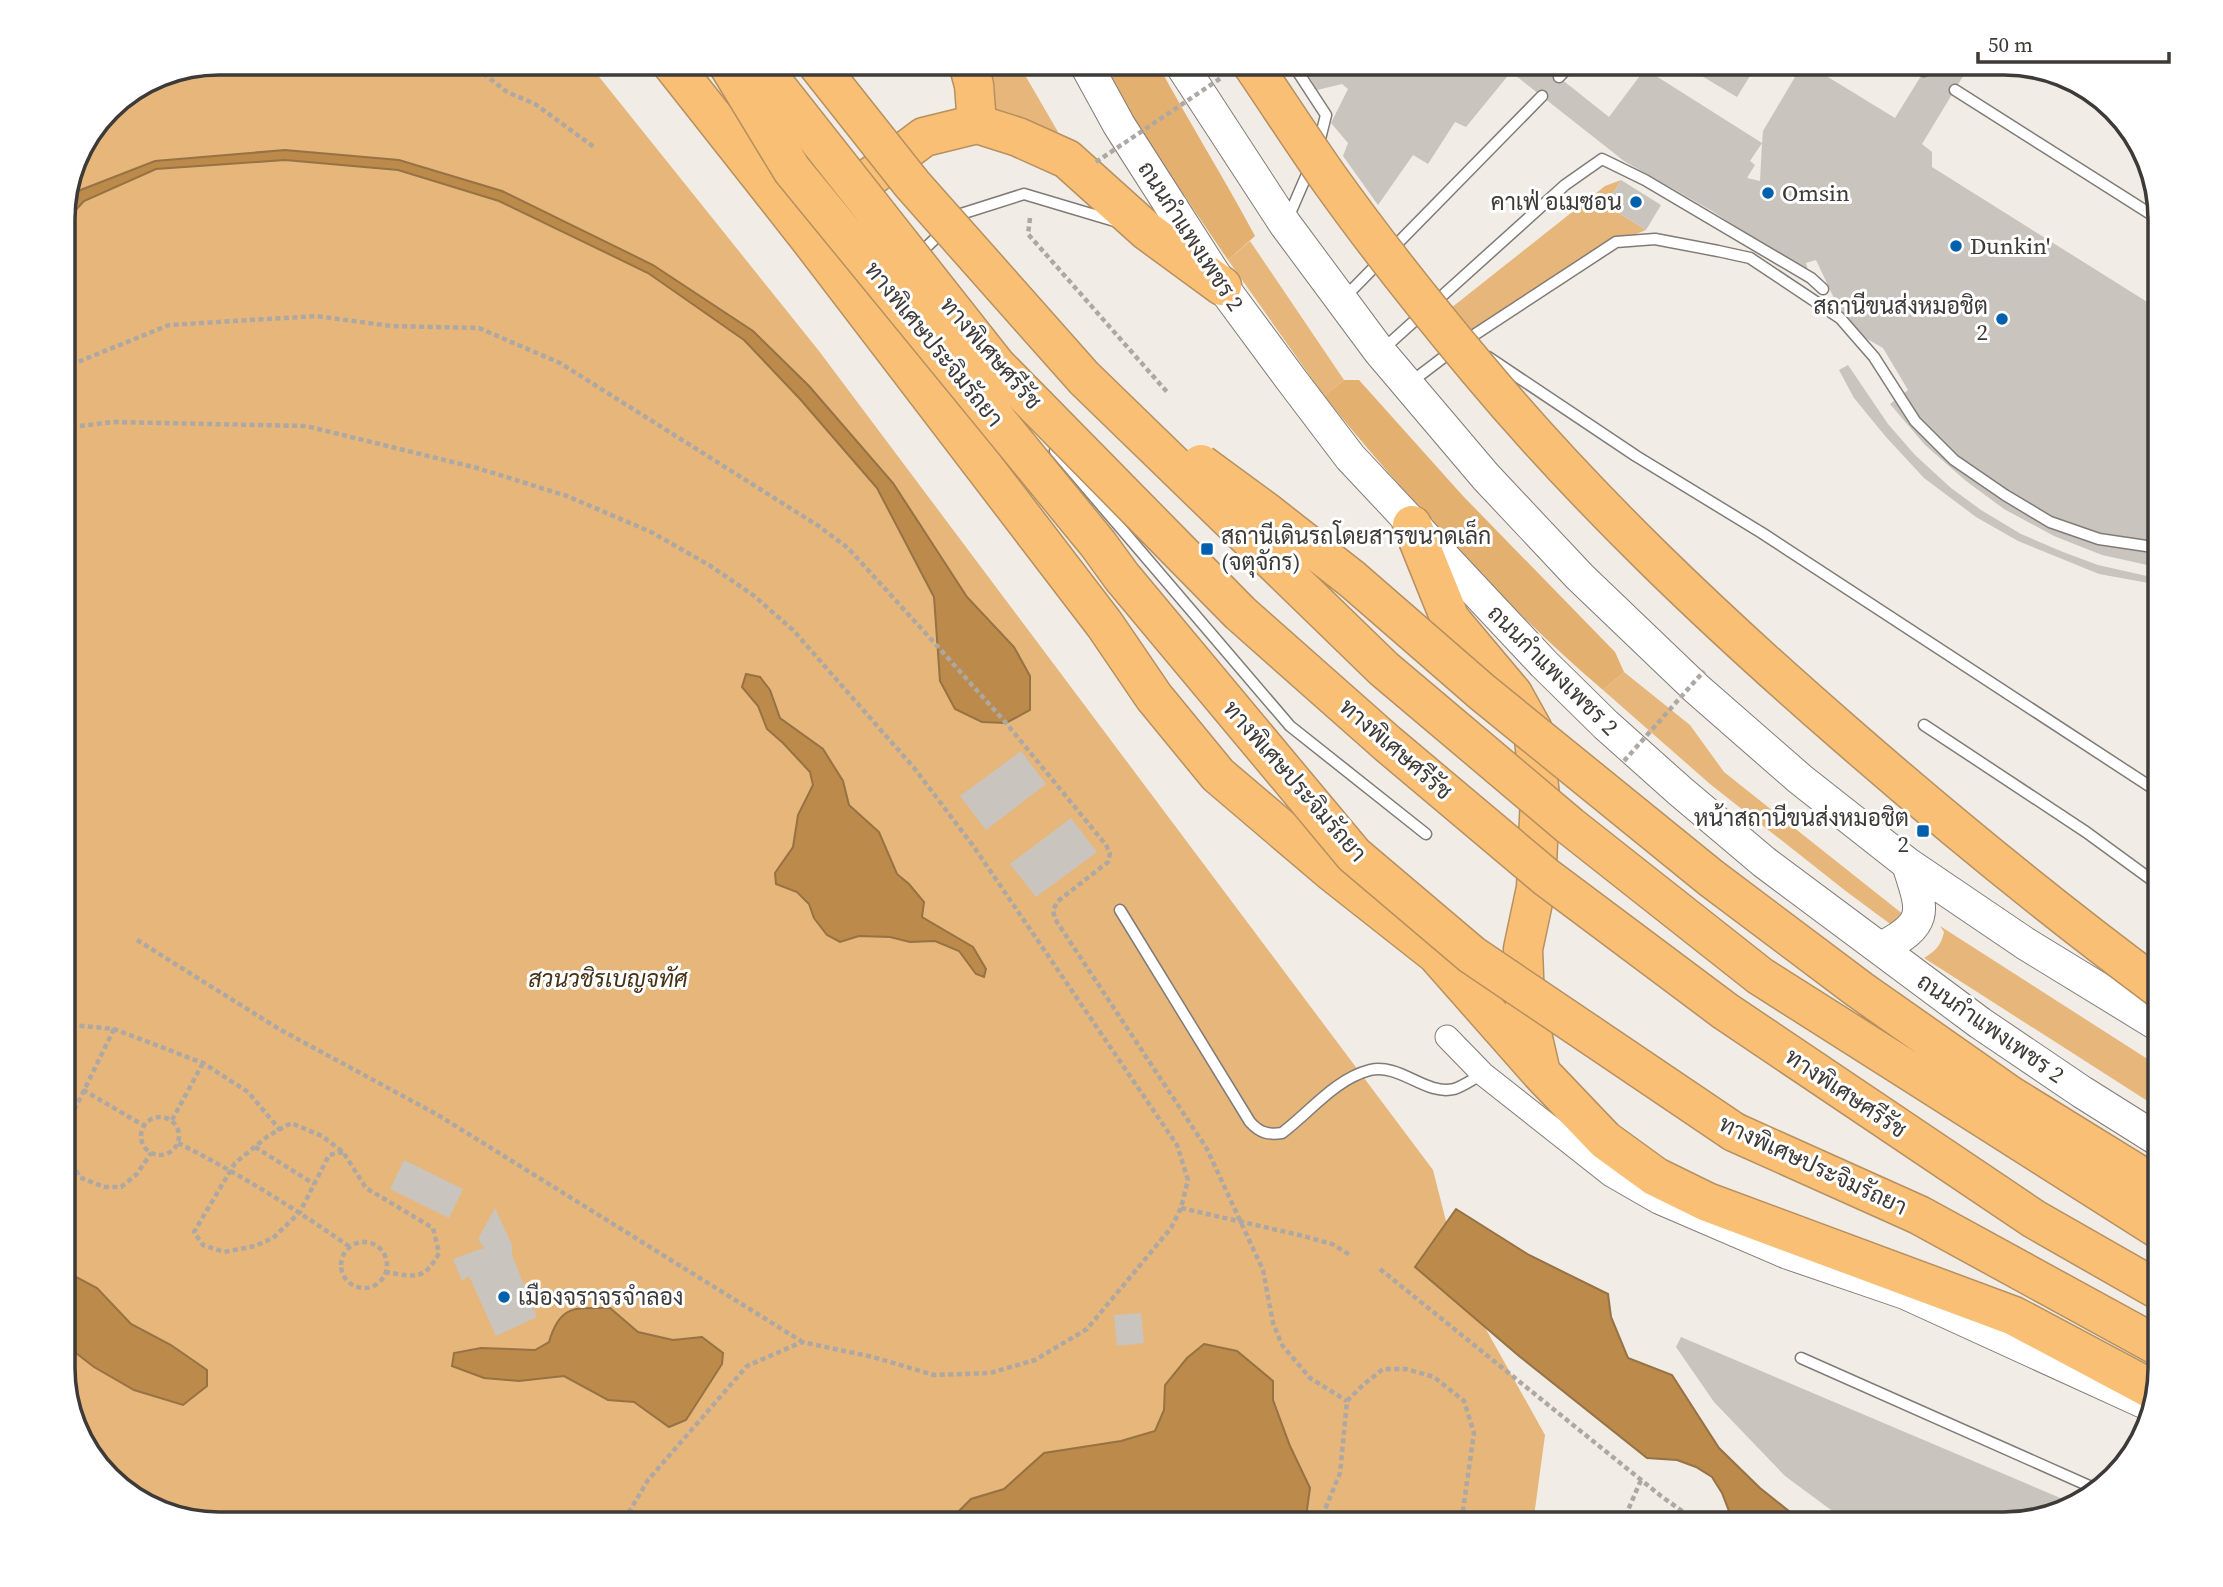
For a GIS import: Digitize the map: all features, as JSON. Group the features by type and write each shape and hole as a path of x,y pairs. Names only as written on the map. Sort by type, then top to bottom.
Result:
{"highway":[{"path":"680,75 809,238 865,292 1154,697 1217,775 1332,872 1436,954 1541,1073 1605,1140 1656,1177 1707,1202 2014,1316 2147,1387"},
{"name":"ทางพิเศษประจิมรัถยา","path":"734,75 792,170 1098,544 1122,577 1354,855 1472,955 1734,1132 1919,1215 2148,1340"},
{"name":"ทางพิเศษศรีรัช","path":"767,75 996,365 1240,613 1378,735 1546,877 1725,1011 2034,1219 2148,1284"},
{"path":"826,75 912,184 1084,378 1384,669 1570,826 1760,975 2148,1222"},
{"path":"971,75 977,124"},
{"path":"1240,75 1329,178 1405,280 1479,370 1560,462 1665,571 1777,674 1907,787 2103,947 2148,980"},
{"path":"809,238 829,208 924,137 977,124 1018,137 1067,159 1147,231 1222,286"},
{"path":"1084,378 1265,511 1352,579 1482,692 1710,878 2011,1096 2148,1181"},
{"path":"1412,525 1450,619 1513,694 1533,730 1541,796 1536,888 1523,949 1525,1003 1541,1073"}],"main road":[{"name":"ถนนกำแพงเพชร 2","path":"1092,75 1119,125 1222,286 1350,457 1544,664 1615,734 1765,862 1980,1023 2148,1133"},
{"path":"1188,75 1285,223 1380,352 1486,477 1571,567 1697,689 1800,779 1908,864 2025,944 2148,1019"},
{"path":"1881,948 1902,937 1918,918 1920,904 1908,864"}],"street":[{"path":"1447,1037 1483,1073 1611,1175 1658,1202 1786,1257 1903,1297 2142,1406"}],"lane":[{"path":"1285,223 1316,156 1326,115 1300,75"},
{"path":"1955,90 2148,212"},
{"path":"1341,301 1542,96"},
{"path":"1380,352 1565,185 1602,159 1657,187 1811,278 1823,289"},
{"path":"1019,404 909,264 961,214 1024,194 1147,231"},
{"path":"1407,385 1465,341 1616,242 1655,239 1750,258 1840,318 1874,357 1914,421 1954,460 2050,522 2099,539 2148,546"},
{"path":"865,292 898,273"},
{"path":"1465,341 1636,456 1762,533 2148,785"},
{"path":"1044,436 1290,726 1426,834"},
{"path":"1924,725 2086,832 2148,877"},
{"path":"1120,910 1250,1122 1269,1135 1282,1133 1345,1081 1371,1070 1388,1070 1427,1086 1452,1089 1483,1073"},
{"path":"1801,1358 2087,1485"}],"path":[{"path":"485,75 507,92 535,104 594,147"},
{"path":"1096,162 1228,75"},
{"path":"1030,218 1028,234 1167,392"},
{"path":"76,363 169,326 316,316 391,326 480,328 561,363 817,525 848,548 1006,723 1106,845 1110,853 1108,862 1058,901 1053,910 1055,919 1206,1149 1264,1270 1273,1323 1282,1345 1310,1378 1348,1401"},
{"path":"76,426 113,422 306,426 477,468 567,496 651,532 709,565 753,595 793,630 915,769 974,847 1177,1145 1188,1180 1181,1208 1171,1228 1087,1329 1035,1360 989,1373 934,1375 873,1357 802,1342 438,1115 279,1029 137,940"},
{"path":"1623,761 1704,671"},
{"path":"76,1025 114,1029 203,1063 248,1092 280,1130"},
{"path":"76,1105 114,1029"},
{"path":"172,1120 203,1063"},
{"path":"83,1090 143,1125"},
{"path":"160,1116 172,1120 179,1130 178,1143 174,1149 163,1155 150,1153 140,1137 143,1125 160,1116"},
{"path":"343,1152 329,1155 300,1212 273,1238 255,1246 224,1252 203,1245 194,1232 235,1163 291,1123 322,1136 343,1152 366,1188 433,1228 439,1253 431,1268 415,1277 386,1272"},
{"path":"178,1143 232,1170 350,1247"},
{"path":"255,1147 314,1184"},
{"path":"76,1169 79,1177 104,1187 121,1187 137,1174 150,1153"},
{"path":"1181,1208 1332,1244 1350,1255"},
{"path":"360,1242 376,1244 386,1256 386,1272 383,1278 371,1287 364,1288 350,1283 341,1264 342,1256 350,1247 360,1242"},
{"path":"1380,1269 1684,1512"},
{"path":"629,1512 648,1480 747,1366 802,1342"},
{"path":"1324,1512 1340,1473 1348,1401 1383,1369 1406,1368 1434,1377 1464,1401 1474,1433 1463,1512"},
{"path":"1627,1512 1641,1479"}],"green space":[{"name":"สวนวชิรเบญจทัศ","path":"598,75 819,351 1433,1170 1463,1288 1545,1435 1535,1512 219,1512 191,1509 155,1497 117,1470 90,1432 80,1405 76,1377 76,200 90,155 117,117 155,90 200,76"},
{"path":"984,75 1025,75 1058,132 1042,135 992,111"},
{"path":"1621,180 1606,205 1646,230 1616,242 1465,341 1446,312 1605,186"},
{"path":"1250,241 1344,380 1324,396 1228,260"},
{"path":"1624,672 1690,725 1724,772 1904,915 1897,929 1710,784 1603,690"},
{"path":"1940,926 2148,1059 2148,1101 1924,958 1939,945 1944,932"}],"shaded area":[{"path":"1110,75 1164,75 1255,236 1228,260 1141,132"},
{"path":"285,150 399,160 502,191 653,265 753,331 809,386 893,483 967,597 1014,647 1030,676 1030,710 1006,723 982,722 955,709 940,681 934,597 877,488 800,399 744,340 648,273 499,201 398,170 285,160 156,169 84,201 76,210 78,191 155,161"},
{"path":"1344,380 1359,380 1463,496 1615,652 1624,672 1603,690 1492,586 1389,474 1324,396"},
{"path":"746,674 760,677 770,690 780,718 823,749 843,781 849,805 879,832 897,874 924,902 922,917 973,947 986,969 984,977 976,974 959,951 935,941 910,942 890,937 859,936 840,942 827,935 814,918 809,904 797,892 776,884 775,873 793,847 798,815 813,785 810,772 767,729 758,706 742,687"},
{"path":"1456,1209 1529,1255 1608,1294 1611,1317 1628,1358 1672,1375 1719,1448 1760,1488 1790,1512 1729,1512 1712,1477 1677,1460 1647,1458 1519,1356 1415,1267"},
{"path":"76,1277 97,1288 131,1324 171,1345 207,1370 207,1386 183,1405 134,1390 76,1353"},
{"path":"610,1308 638,1332 673,1340 702,1337 723,1353 722,1364 686,1420 669,1427 634,1402 608,1400 564,1376 519,1381 484,1378 452,1366 454,1353 481,1348 535,1350 549,1342 558,1321 570,1311"},
{"path":"1204,1344 1237,1351 1273,1381 1273,1400 1290,1446 1310,1488 1307,1512 958,1512 971,1499 1004,1489 1044,1453 1121,1441 1155,1431 1164,1410 1165,1385 1187,1358"}],"building":[{"name":"สถานีขนส่งหมอชิต 2","path":"1308,75 1509,75 1466,127 1455,122 1428,164 1413,155 1378,205 1343,156 1348,143 1331,123 1348,89 1342,84 1317,90"},
{"name":"สถานีขนส่งหมอชิต 2","path":"1515,75 1556,75 1609,117 1640,75 1654,75 1762,143 1763,131 1795,77 1792,75 1825,75 1895,118 1922,75 1964,75 1922,144 1932,152 1932,167 2148,302 2148,565 2102,555 2054,536 2004,509 1966,481 1925,445 1890,404 1908,390 1883,348 1848,328 1816,260 1806,263 1809,274 1712,211 1624,161","holes":["1762,143 1760,181 1747,178 1755,165 1750,161"]},
{"path":"1700,75 1751,75 1737,97"},
{"path":"1621,180 1661,205 1646,230 1606,205"},
{"path":"1848,365 1888,424 1915,455 1951,488 1981,510 2021,534 2098,565 2148,576 2148,583 2099,574 2018,541 1976,517 1924,478 1854,398 1839,370"},
{"path":"1021,751 1046,784 986,830 960,796"},
{"path":"1071,818 1097,852 1036,897 1010,864"},
{"path":"404,1160 463,1189 449,1218 390,1189"},
{"name":"เมืองจราจรจำลอง","path":"495,1208 512,1245 512,1255 537,1317 496,1336 469,1276 462,1281 453,1259 484,1248 478,1239"},
{"path":"1141,1313 1144,1343 1117,1346 1114,1315"},
{"path":"1681,1337 2063,1499 2023,1511 1834,1512 1785,1476 1714,1402 1676,1347"}],"place":[{"name":"Omsin","path":"1768,193"},
{"name":"คาเฟ่ อเมซอน","path":"1636,202"},
{"name":"Dunkin'","path":"1956,246"},
{"name":"สถานีขนส่งหมอชิต 2","path":"2002,319"},
{"name":"สถานีเดินรถโดยสารขนาดเล็ก (จตุจักร)","path":"1207,549"},
{"name":"หน้าสถานีขนส่งหมอชิต 2","path":"1923,831"},
{"name":"เมืองจราจรจำลอง","path":"504,1297"}]}
